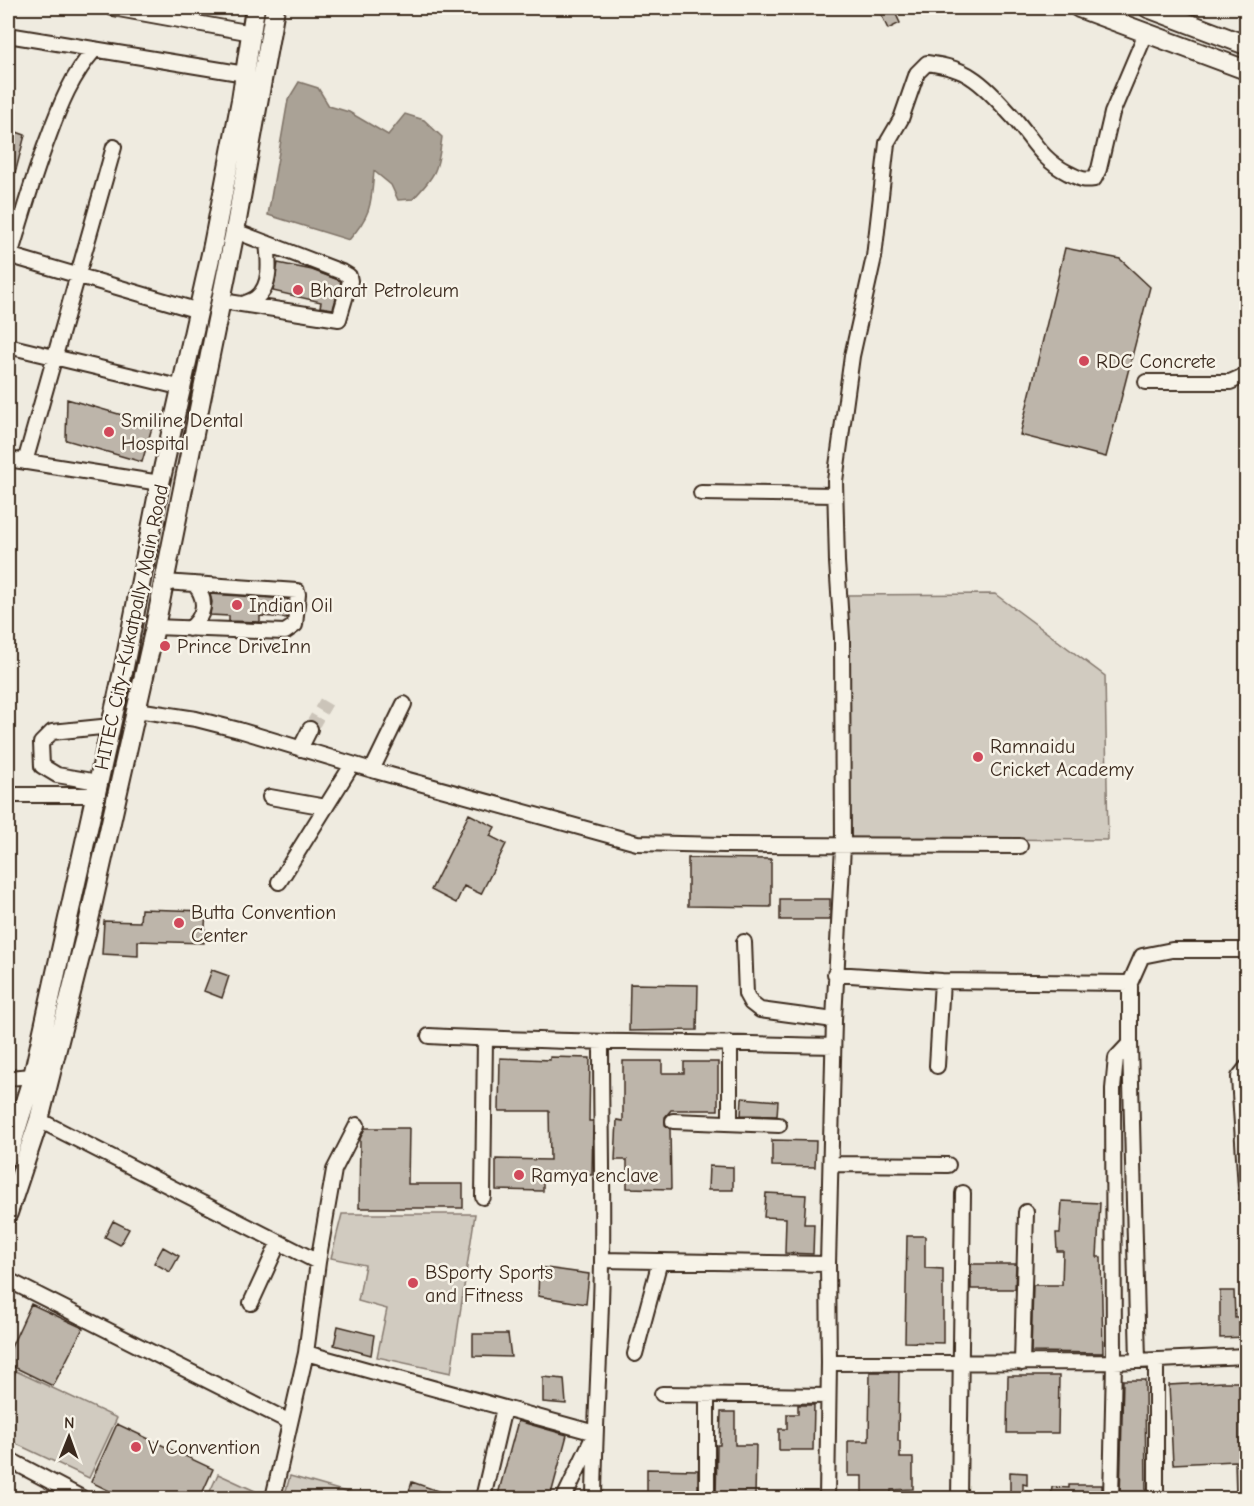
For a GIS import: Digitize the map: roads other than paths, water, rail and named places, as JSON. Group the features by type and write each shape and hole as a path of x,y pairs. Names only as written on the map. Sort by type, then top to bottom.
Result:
{"main road":[{"name":"HITEC City–Kukatpally Main Road","path":"8,1156 33,1077 111,726 160,483 199,311 245,74 255,8"},
{"name":"HITEC City–Kukatpally Main Road","path":"8,1213 39,1120 86,933 137,710 222,301 275,8"},
{"path":"1079,8 1246,70"},
{"path":"1151,8 1246,45"}],"street":[{"path":"113,8 139,9 252,33"},
{"path":"827,1498 828,1264 833,1046 843,846 842,638 835,481 852,356 874,257 887,143 901,119 917,73 927,63 943,65 970,76 1015,120 1048,161 1083,181 1094,179 1099,169 1112,113 1146,33"},
{"path":"8,35 245,74"},
{"path":"95,50 83,63 60,104 31,184 9,255 199,311"},
{"path":"24,462 56,358 114,147"},
{"path":"222,301 336,319 341,317 350,281 349,276 235,231"},
{"path":"243,304 256,298 265,286 269,261 267,243"},
{"path":"8,346 183,387"},
{"path":"1146,382 1230,382 1246,375"},
{"path":"8,459 160,483"},
{"path":"701,493 835,495"},
{"path":"155,627 285,632 295,625 297,591 164,582"},
{"path":"189,628 199,621 202,611 200,591 194,584"},
{"path":"372,770 404,704"},
{"path":"137,710 196,719 352,765 637,843 1020,846"},
{"path":"97,788 57,775 42,766 41,743 52,732 111,726"},
{"path":"300,749 310,729"},
{"path":"279,882 352,765"},
{"path":"8,795 97,788"},
{"path":"270,796 326,807"},
{"path":"744,942 746,994 751,1003 760,1010 834,1020"},
{"path":"1138,1361 1130,983 1142,957 1172,950 1246,950"},
{"path":"835,974 942,981 1130,983"},
{"path":"938,1066 942,981"},
{"path":"429,1036 833,1046"},
{"path":"483,1197 485,1039"},
{"path":"594,1498 602,1260 601,1042"},
{"path":"730,1043 730,1123"},
{"path":"1111,1498 1114,1362 1113,1089 1116,1058 1130,1043"},
{"path":"1246,1068 1239,1077 1246,1189"},
{"path":"8,1078 33,1077"},
{"path":"39,1120 277,1246 318,1262"},
{"path":"673,1121 779,1125"},
{"path":"273,1498 306,1353 318,1262 334,1170 357,1125"},
{"path":"831,1164 948,1165"},
{"path":"959,1498 963,1193"},
{"path":"1022,1363 1026,1212"},
{"path":"251,1303 277,1246"},
{"path":"602,1260 828,1264"},
{"path":"635,1354 660,1261"},
{"path":"8,1280 290,1422"},
{"path":"306,1353 595,1433"},
{"path":"829,1363 1114,1362 1246,1356"},
{"path":"1156,1361 1156,1498"},
{"path":"662,1394 828,1396"},
{"path":"707,1395 707,1498"},
{"path":"483,1498 504,1408"},
{"path":"564,1498 595,1433"},
{"path":"8,1459 55,1492 82,1498"}],"tunnel":[{"path":"310,729 326,702"}],"place":[{"name":"Bharat Petroleum","path":"298,290"},
{"name":"RDC Concrete","path":"1084,361"},
{"name":"Smiline Dental Hospital","path":"109,432"},
{"name":"Indian Oil","path":"237,605"},
{"name":"Prince DriveInn","path":"165,646"},
{"name":"Ramnaidu Cricket Academy","path":"978,757"},
{"name":"Butta Convention Center","path":"179,923"},
{"name":"Ramya enclave","path":"519,1175"},
{"name":"BSporty Sports and Fitness","path":"413,1283"},
{"name":"V Convention","path":"136,1447"}]}
